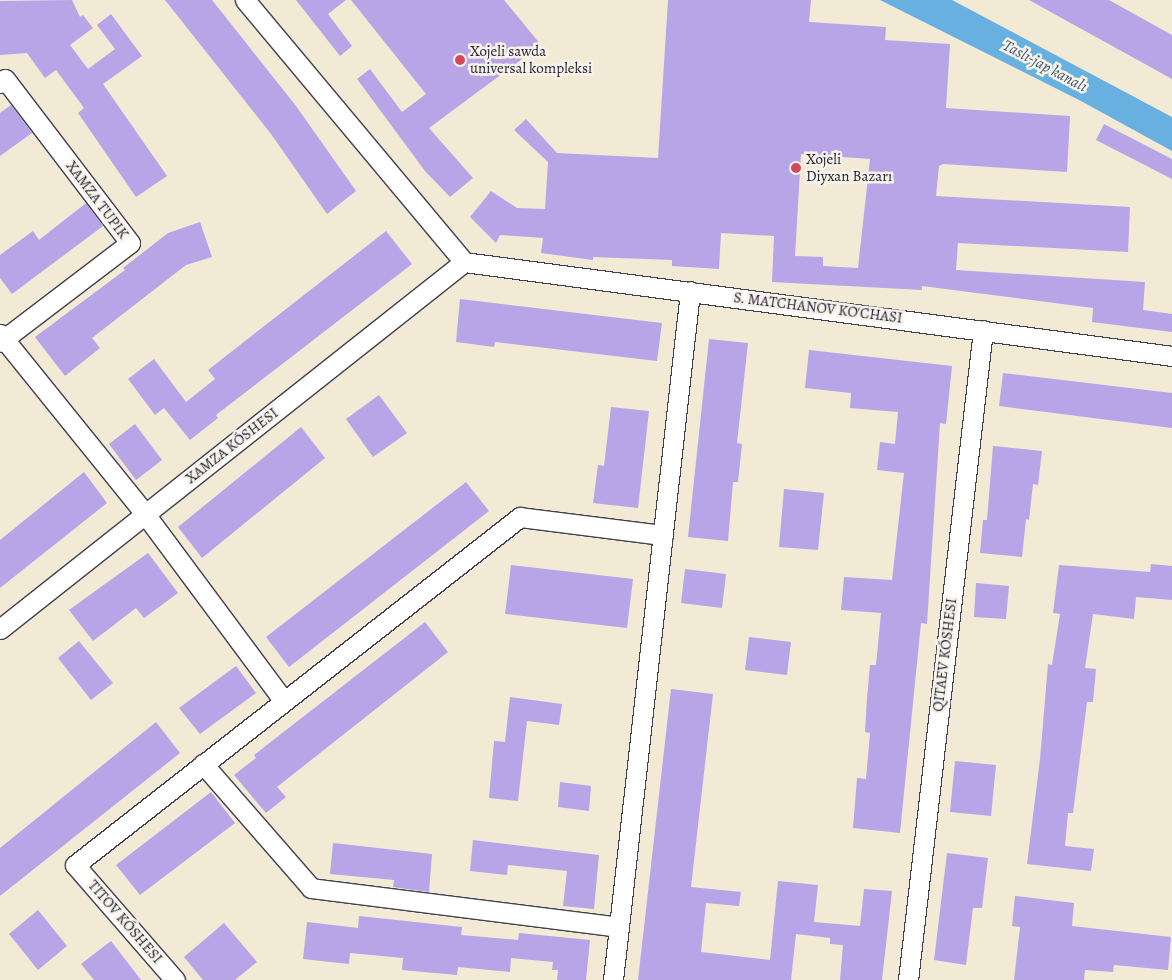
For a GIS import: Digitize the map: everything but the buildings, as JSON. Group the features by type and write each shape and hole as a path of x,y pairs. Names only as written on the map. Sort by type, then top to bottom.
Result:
{"street":[{"path":"245,0 464,262"},
{"name":"XAMZA TUPIK","path":"0,83 5,79 130,243 1,338"},
{"name":"S. MATCHANOV KO'CHASI","path":"464,262 1172,356"},
{"name":"XAMZA KÓSHESI","path":"0,629 464,262"},
{"path":"613,980 690,292"},
{"name":"QITAEV KÓSHESI","path":"908,980 983,330"},
{"path":"1,338 146,514 283,700"},
{"path":"619,927 311,888 202,764 520,517 663,535"},
{"name":"TITOV KÓSHESI","path":"175,980 75,865 202,764"}],"water":[{"name":"Taslı-jap kanalı","path":"880,0 952,0 1172,117 1172,151 1081,101"}],"place":[{"name":"Xojeli sawda universal kompleksi","path":"460,60"},
{"name":"Xojeli Diyxan Bazarı","path":"796,168"}]}
